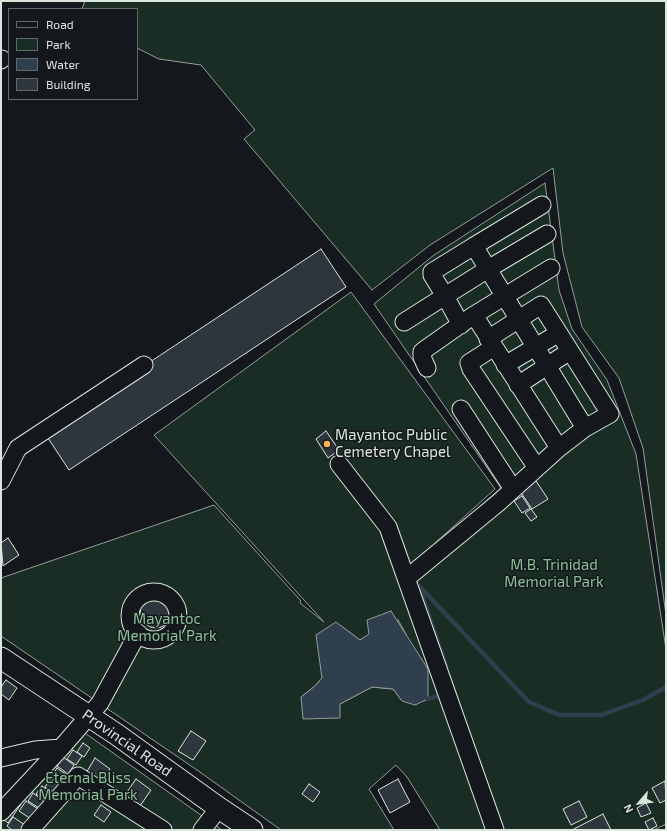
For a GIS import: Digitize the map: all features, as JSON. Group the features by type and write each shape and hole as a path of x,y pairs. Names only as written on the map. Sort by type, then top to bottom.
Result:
{"main road":[{"name":"Provincial Road","path":"1,658 252,830"}],"street":[{"path":"542,205 432,272 432,275 445,296 491,343 559,448"},
{"path":"404,322 547,234"},
{"path":"474,246 585,428"},
{"path":"427,368 422,357 422,352 468,320 551,268"},
{"path":"407,578 513,489 537,468 559,448 585,428 610,414 541,305 518,320 469,363 471,369 537,468"},
{"path":"505,365 558,333"},
{"path":"518,385 570,351"},
{"path":"1,481 18,448 144,365"},
{"path":"462,409 513,489"},
{"path":"339,464 388,527 495,830"},
{"path":"1,812 89,717 107,690 138,633"},
{"path":"1,758 35,750 61,748"},
{"path":"30,830 78,776 163,830"},
{"path":"202,830 219,808"}],"green space":[{"path":"85,1 666,1 666,615 643,448 619,378 582,327 563,253 553,168 430,245 372,290 244,139 255,130 201,65 159,59 138,48 138,8 82,8"},
{"path":"545,183 559,290 572,329 607,380 636,454 666,649 666,824 654,830 440,830 407,777 396,765 369,789 394,830 281,830 197,770 1,636 1,578 214,505 301,601 300,603 324,622 154,435 351,292 495,489 412,564 412,566 501,488 374,304 434,255","holes":["398,620 406,634 402,701 393,689 372,687 340,704 301,697 315,686 322,678 338,624 360,640"]},
{"name":"Eternal Bliss Memorial Park","path":"82,731 222,830 1,830 1,816"}],"water":[{"path":"391,611 428,669 428,699 415,705 402,701 393,689 372,687 340,704 340,718 303,719 301,697 315,686 322,678 316,635 336,622 360,640 369,634 367,620"}],"building":[{"path":"321,249 346,287 69,470 44,432"},
{"name":"Mayantoc Public Cemetery Chapel","path":"326,431 339,450 328,458 316,439"},
{"path":"534,478 548,499 532,509 518,488"},
{"path":"522,496 530,508 522,513 514,501"},
{"path":"531,509 537,517 531,521 525,513"},
{"path":"8,538 19,555 3,566 1,543"},
{"path":"156,596 167,601 172,612 167,623 156,628 145,623 140,612 145,601"},
{"path":"6,680 17,688 9,700 1,694 1,687"},
{"path":"191,731 206,741 193,760 178,751"},
{"path":"83,743 90,748 84,757 77,752"},
{"path":"73,750 82,756 76,765 67,759"},
{"path":"63,757 74,765 68,774 57,766"},
{"path":"95,758 110,769 101,784 86,773"},
{"path":"57,768 67,775 61,784 51,778"},
{"path":"50,779 60,786 55,793 45,787"},
{"path":"136,779 151,790 140,806 125,795"},
{"path":"398,779 410,802 390,813 378,790"},
{"path":"665,781 666,800 660,803 652,788"},
{"path":"309,784 320,792 313,802 302,794"},
{"path":"42,786 52,793 46,801 36,794"},
{"path":"33,793 44,801 39,808 28,801"},
{"path":"15,800 21,804 8,823 2,818"},
{"path":"26,801 38,809 31,819 19,811"},
{"path":"579,801 587,817 571,825 563,809"},
{"path":"646,803 651,813 641,817 637,808"},
{"path":"101,805 111,812 104,822 94,815"},
{"path":"603,814 611,830 572,830"},
{"path":"13,817 25,825 21,830 12,830 7,826"},
{"path":"653,818 657,826 649,830 645,822"}],"waterway":[{"path":"419,586 529,702 559,715 601,715 643,700 666,687"},
{"path":"420,589 446,666"},
{"path":"428,699 440,695"}],"place":[{"name":"Mayantoc Public Cemetery Chapel","path":"327,444"}],"park label":[{"name":"M.B. Trinidad Memorial Park","path":"554,574"},
{"name":"Mayantoc Memorial Park","path":"167,628"}]}
